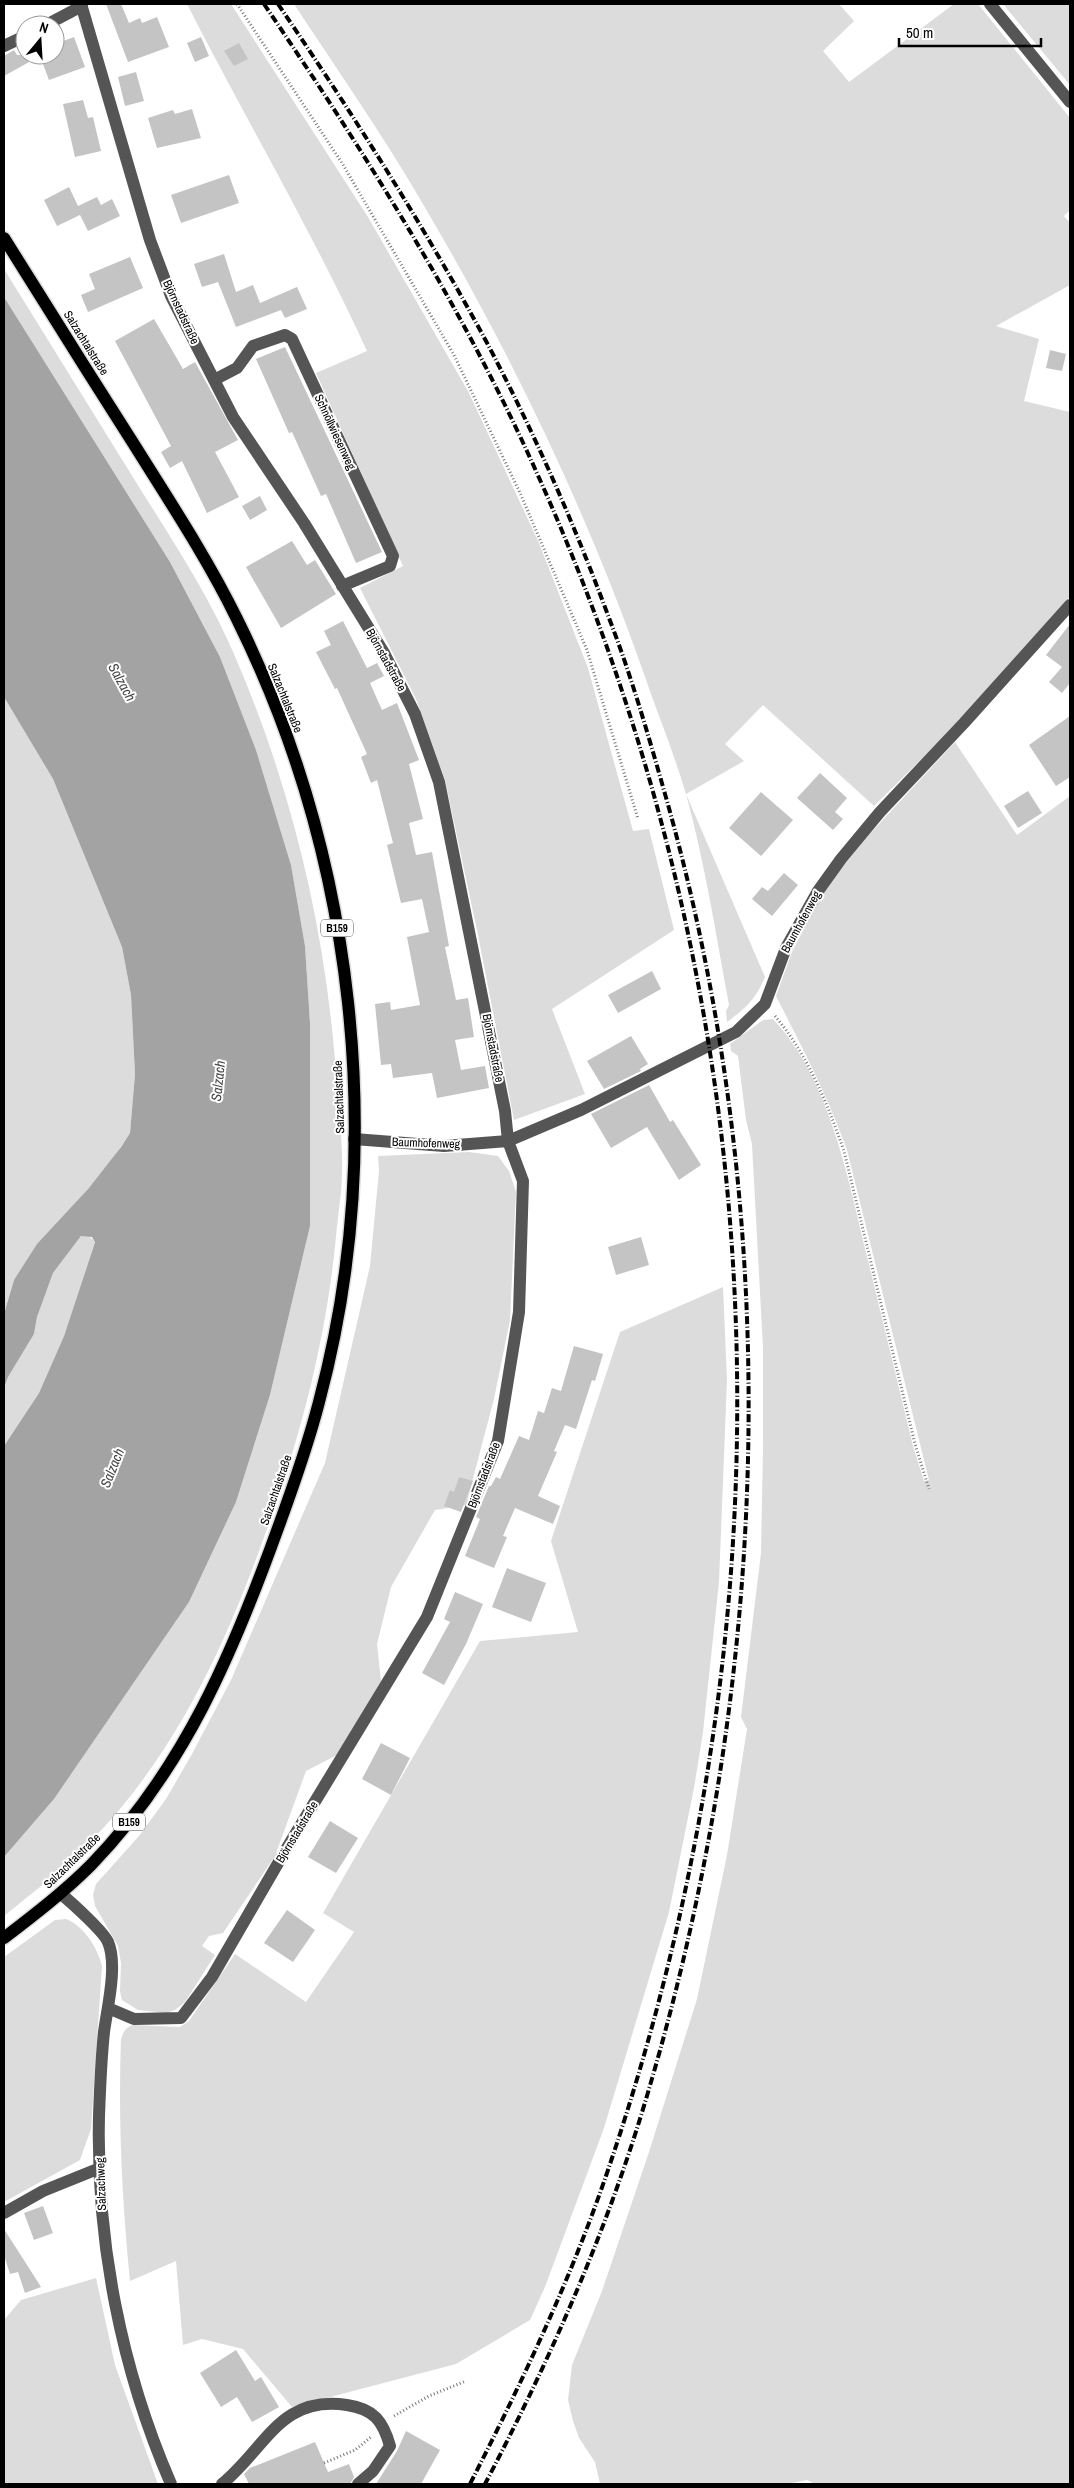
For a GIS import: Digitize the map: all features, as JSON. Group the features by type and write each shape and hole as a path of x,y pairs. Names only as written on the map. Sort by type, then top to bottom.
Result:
{"main road":[{"name":"Salzachtalstraße","path":"4,238 196,544 237,619 270,696 300,777 325,864 341,948 351,1042 354,1140 352,1204 341,1297 320,1401 287,1503 252,1601 218,1678 186,1740 158,1786 121,1832 61,1894 4,1938"}],"street":[{"path":"990,4 1070,102"},
{"path":"64,15 82,5"},
{"name":"Björnstadstraße","path":"82,5 150,240 172,296 233,418 384,653 415,714 439,782 503,1101 508,1141 523,1181 519,1312 498,1441 428,1617 288,1846 212,1977 181,2018 134,2019 108,2008"},
{"name":"Schnöllwiesenweg","path":"214,380 237,368 253,346 285,335 292,339 393,556 390,566 342,586"},
{"name":"Baumhofenweg","path":"354,1140 444,1146 508,1141 581,1110 736,1032 765,1004 786,948 818,891 841,859 880,812 1009,674 1070,605"},
{"name":"Salzachweg","path":"61,1894 108,1942 112,1978 99,2116 101,2214 117,2316 142,2408 171,2484"},
{"path":"4,2213 43,2191 100,2168"},
{"path":"222,2484 276,2426 294,2411 328,2402 363,2408 384,2425 390,2446 373,2470 358,2484"}],"path":[{"path":"237,4 342,163 458,364 521,495 587,650 638,819"},
{"path":"765,1004 797,1045 832,1116 844,1151 929,1490"}],"shaded area":[{"path":"187,4 231,4 368,217 469,393 539,543 588,668 633,831 649,829 674,930 552,1009 585,1094 514,1120 478,935 445,780 416,699 360,588 403,566 316,373 367,351 302,220"},
{"path":"294,4 839,4 854,21 823,51 849,82 954,4 978,4 1070,118 1070,210 1064,216 1070,223 1070,285 996,326 1039,339 1024,401 1070,412 1070,596 1052,621 990,691 874,806 763,705 725,744 744,761 686,794 674,756 603,566 577,503 518,379 454,258 405,174"},
{"path":"1003,4 1070,4 1070,85"},
{"path":"4,269 202,590 224,632 255,706 291,813 305,867 316,922 326,977 332,1033 341,1130 342,1179 327,1304 303,1417 267,1529 234,1615 215,1657 195,1698 172,1737 118,1811 67,1864 4,1916 4,1857 54,1799 189,1602 236,1502 270,1395 310,1226 310,1023 305,946 291,865 256,750 220,657 170,562 4,297"},
{"path":"4,697 53,779 122,947 131,995 135,1074 130,1133 105,1170 64,1216 14,1280 4,1314"},
{"path":"955,742 1017,835 1070,796 1070,2484 815,2484 807,2480 787,2484 600,2484 595,2462 579,2438 568,2400 572,2365 602,2291 649,2152 697,1999 727,1855 747,1729 741,1717 761,1553 763,1348 752,1144 746,1120 738,1056 731,1051 730,1044 763,1020 773,1019 793,1044 823,1101 835,1133 853,1197 913,1446 924,1481 929,1480 847,1150 823,1091 776,996 792,952 824,890 867,837"},
{"path":"686,794 765,977 758,992 750,1002 727,1022 726,1011 729,1005 705,873"},
{"path":"469,1152 498,1156 509,1171 516,1192 510,1320 494,1399 466,1505 435,1510 391,1587 377,1644 381,1681 337,1755 306,1771 275,1856 223,1933 209,1936 202,1946 215,1955 185,2002 175,2010 166,2013 138,2010 122,2000 120,1991 121,1963 118,1946 95,1906 93,1895 96,1884 139,1836 166,1799 192,1754 231,1680 325,1463 370,1266 379,1171 378,1156"},
{"path":"87,1235 95,1241 64,1336 39,1393 4,1446 4,1388 8,1377 34,1334 37,1317 53,1273 81,1236"},
{"path":"723,1287 727,1380 719,1582 703,1732 694,1788 669,1912 604,2128 545,2287 530,2320 456,2364 292,2407 243,2349 202,2339 183,2345 176,2261 130,2281 121,2160 122,2036 126,2029 133,2025 180,2027 189,2021 235,1954 306,2002 354,1932 323,1913 480,1641 578,1632 551,1541 620,1332"},
{"path":"66,1919 73,1922 89,1938 102,1966 91,2129 80,2160 4,2202 4,1957 55,1920"},
{"path":"96,2278 115,2365 158,2484 4,2484 4,2320 21,2300"}],"water":[{"name":"Salzach","path":"4,297 170,562 220,657 256,750 291,865 305,946 310,1023 310,1226 270,1395 236,1502 189,1602 54,1799 4,1857 4,1446 39,1393 64,1336 95,1242 92,1237 81,1236 53,1273 37,1317 34,1334 8,1377 4,1388 4,1314 14,1280 37,1244 89,1188 130,1133 135,1074 131,995 122,947 53,779 4,697"}],"building":[{"path":"106,4 121,4 129,23 140,18 142,23 157,17 169,47 128,62"},
{"path":"74,37 85,67 49,80 43,65 65,65 65,40"},
{"path":"201,37 209,56 195,62 187,43"},
{"path":"239,43 248,59 234,66 224,51"},
{"path":"14,50 15,65 24,65 4,76 4,56"},
{"path":"136,72 144,101 125,106 118,77"},
{"path":"83,100 88,118 93,117 101,151 75,157 63,104"},
{"path":"192,109 201,138 157,148 148,118 173,110 175,114"},
{"path":"229,175 239,203 181,223 171,195"},
{"path":"69,187 78,206 97,197 101,205 112,199 120,216 88,231 80,215 57,226 44,200"},
{"path":"224,254 236,292 253,285 260,303 297,287 307,309 285,318 281,310 236,327 218,282 202,287 194,264"},
{"path":"130,257 143,288 88,312 81,295 95,289 89,274"},
{"path":"154,319 183,369 195,362 238,440 215,452 239,497 207,513 182,461 170,468 161,452 171,446 115,341"},
{"path":"285,347 382,552 356,563 326,494 321,496 292,432 289,433 256,359"},
{"path":"1050,350 1066,354 1062,371 1046,368"},
{"path":"260,496 267,510 250,520 242,506"},
{"path":"292,541 307,565 315,560 336,594 281,628 246,567"},
{"path":"343,621 367,668 377,663 384,676 370,683 382,710 397,703 419,760 409,764 423,819 409,823 416,855 432,852 449,946 445,947 456,1000 468,998 474,1037 455,1040 461,1070 485,1066 489,1088 437,1098 432,1073 393,1078 391,1064 381,1065 375,1004 390,1002 391,1010 420,1005 407,937 429,932 422,899 401,903 387,845 393,843 377,780 371,783 361,757 367,754 337,688 335,689 316,652 331,645 324,631"},
{"path":"1070,624 1070,683 1062,693 1049,682 1062,667 1046,655"},
{"path":"1070,716 1070,777 1056,786 1029,745"},
{"path":"820,773 847,798 835,812 843,819 833,830 797,798"},
{"path":"1028,791 1042,813 1018,828 1004,806"},
{"path":"761,792 793,820 761,856 729,828"},
{"path":"784,873 798,885 772,916 752,899 762,887 768,891"},
{"path":"652,971 661,989 618,1013 608,995"},
{"path":"631,1036 648,1064 640,1069 641,1071 604,1089 587,1061"},
{"path":"649,1085 670,1122 673,1120 701,1165 679,1180 647,1127 611,1148 591,1114"},
{"path":"641,1237 649,1265 616,1275 608,1247"},
{"path":"574,1346 603,1354 595,1381 592,1380 576,1429 565,1425 554,1451 557,1452 538,1496 560,1506 553,1524 515,1508 503,1536 507,1537 494,1568 465,1556 480,1519 476,1517 489,1486 491,1486 496,1477 500,1479 519,1436 529,1440 538,1411 544,1413 552,1388 561,1391"},
{"path":"459,1477 473,1481 461,1512 444,1506 450,1490 454,1492"},
{"path":"507,1568 546,1583 531,1622 492,1607"},
{"path":"455,1592 483,1604 466,1644 444,1685 422,1673 450,1622 444,1619"},
{"path":"381,1743 410,1758 391,1795 362,1779"},
{"path":"330,1821 358,1838 336,1873 308,1857"},
{"path":"287,1910 315,1930 293,1962 264,1943"},
{"path":"43,2206 53,2233 34,2240 24,2213"},
{"path":"4,2229 41,2287 25,2293 18,2272 10,2274 4,2255"},
{"path":"236,2350 255,2381 261,2377 279,2407 252,2422 237,2397 221,2407 200,2373"},
{"path":"406,2431 440,2450 421,2484 376,2484 397,2451"},
{"path":"315,2442 328,2472 349,2464 354,2477 350,2484 249,2484 244,2474 250,2468"}],"railway":[{"path":"264,4 375,174 444,290 476,349 536,471 617,677 677,887 717,1099 736,1313 734,1529 712,1744 670,1958 608,2170 594,2211 545,2330 470,2484"},
{"path":"278,4 386,170 437,254 486,341 552,477 582,547 617,639 665,794 704,953 730,1114 745,1276 748,1439 740,1602 721,1763 692,1924 651,2082 618,2186 578,2288 534,2387 485,2484"}]}
